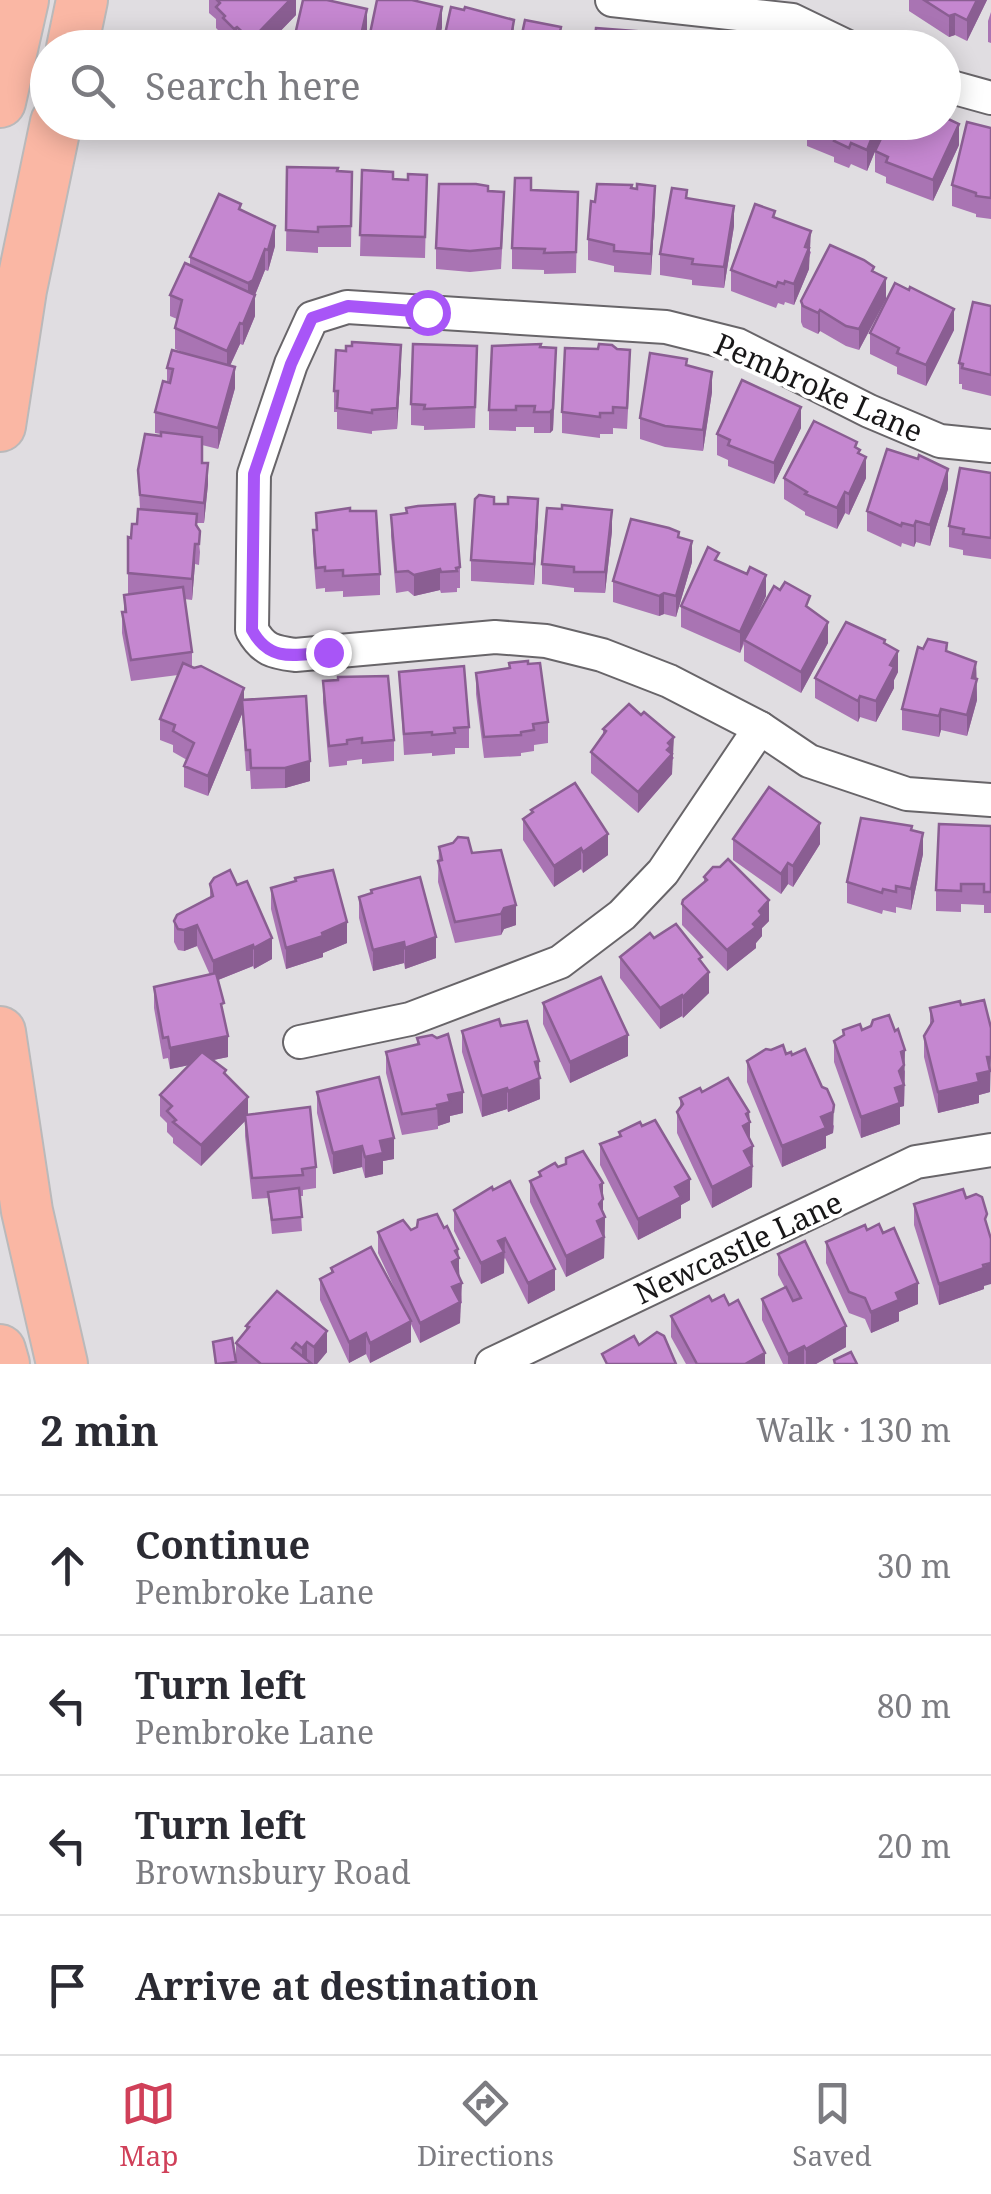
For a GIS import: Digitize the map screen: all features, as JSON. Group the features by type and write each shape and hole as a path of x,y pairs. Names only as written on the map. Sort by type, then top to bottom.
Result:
{"main road":[{"path":"0,102 23,0"},
{"path":"76,30 82,0"},
{"path":"0,426 21,290 52,140"},
{"path":"0,1032 27,1211 62,1364"},
{"path":"0,1350 4,1364"}],"street":[{"path":"612,0 792,20 813,30"},
{"path":"961,90 991,98"},
{"name":"Pembroke Lane","path":"760,728 669,682 602,655 546,640 494,637 294,655 261,646 252,630 254,474 291,364 312,318 348,306 666,327 738,345 869,412 940,441 991,446"},
{"path":"300,1042 410,1019 560,962 622,915 663,872 760,728 809,761 906,794 991,800"},
{"name":"Newcastle Lane","path":"492,1364 916,1162 991,1150"}],"building":[{"path":"217,0 290,0 261,30 234,29 216,7 220,3"},
{"path":"303,0 327,0 367,9 362,30 296,30"},
{"path":"377,0 412,0 442,7 437,30 371,30"},
{"path":"924,0 977,0 967,20 955,14 949,16"},
{"path":"451,7 514,20 512,30 446,30"},
{"path":"525,20 561,27 560,30 523,30"},
{"path":"967,122 991,128 991,198 952,185"},
{"path":"834,140 871,140 867,150"},
{"path":"880,140 952,140 933,180 886,162 888,157 875,151"},
{"path":"287,167 352,172 351,226 318,227 318,232 286,230"},
{"path":"362,170 393,172 393,179 408,180 408,174 427,175 425,237 360,235"},
{"path":"515,178 531,178 531,190 578,192 576,252 512,248"},
{"path":"439,184 476,184 488,186 488,191 504,192 501,248 436,248"},
{"path":"597,184 632,185 637,189 637,184 655,186 651,254 614,251 614,245 588,239 591,201 595,202"},
{"path":"672,188 687,190 686,198 734,206 724,267 692,264 693,259 660,254"},
{"path":"219,194 241,204 239,209 275,226 268,250 265,249 253,280 248,283 190,257"},
{"path":"755,204 775,211 773,217 811,231 805,247 809,248 794,284 778,282 776,287 731,270"},
{"path":"830,245 864,260 874,267 872,271 886,278 859,329 803,306 801,301"},
{"path":"185,263 255,295 227,351 175,328 182,300 170,295"},
{"path":"895,283 954,309 926,365 897,353 899,348 870,333"},
{"path":"973,302 991,306 991,375 962,368 959,363"},
{"path":"352,342 401,345 397,408 372,413 337,408 336,350 346,351"},
{"path":"413,344 477,346 475,407 424,409 425,405 411,404"},
{"path":"541,344 540,347 556,348 553,409 534,412 535,406 516,406 516,410 489,410 492,346"},
{"path":"599,344 630,350 627,408 613,407 613,413 600,413 600,417 562,412 565,348 598,349"},
{"path":"172,350 235,367 218,428 155,412 163,381 170,383 173,369 167,368"},
{"path":"650,353 687,359 686,365 712,372 703,430 665,426 640,418"},
{"path":"742,380 801,407 774,463 728,445 730,440 717,434"},
{"path":"814,421 857,442 858,453 866,457 849,494 845,492 837,508 805,494 784,478"},
{"path":"161,432 202,437 202,463 208,463 204,503 140,495 138,470 145,434 161,436"},
{"path":"887,449 918,459 919,455 948,469 930,525 916,521 914,526 901,526 867,511"},
{"path":"960,468 991,473 991,538 963,534 964,529 949,526"},
{"path":"479,495 494,497 494,504 508,504 508,497 538,499 534,564 471,560 475,499"},
{"path":"455,504 460,567 457,571 440,569 414,575 396,572 391,515 407,513 406,508"},
{"path":"562,505 612,510 605,572 574,572 574,567 542,564 547,508 562,509"},
{"path":"350,508 376,511 380,574 343,576 343,570 316,568 316,513"},
{"path":"138,509 197,514 199,544 195,544 192,579 128,573 128,537 131,538 132,524 137,524"},
{"path":"631,519 669,528 679,532 678,537 692,541 676,596 659,596 613,581"},
{"path":"708,547 719,553 715,560 747,574 750,567 766,575 740,632 681,606"},
{"path":"785,582 810,596 806,606 828,622 801,672 744,640 774,586 780,590"},
{"path":"183,587 192,652 131,660 122,612 126,612 124,595"},
{"path":"846,622 885,640 898,651 876,701 860,696 858,701 815,678"},
{"path":"928,639 947,643 946,651 976,662 972,678 977,679 967,715 941,709 939,716 902,709 918,647 923,649"},
{"path":"528,661 540,663 548,722 533,724 534,730 521,735 484,737 476,673"},
{"path":"183,663 194,668 201,666 244,688 208,776 184,766 194,743 173,731 175,725 160,719"},
{"path":"464,666 469,727 454,728 455,733 404,734 399,672"},
{"path":"388,676 394,740 362,743 362,738 329,746 323,681"},
{"path":"306,696 310,761 285,768 251,768 242,700"},
{"path":"629,704 674,737 667,750 672,754 638,792 591,752 606,731 603,729"},
{"path":"575,783 608,834 554,866 523,819"},
{"path":"769,787 820,823 793,866 788,863 781,874 733,839"},
{"path":"861,818 912,826 911,830 923,833 911,889 896,886 896,892 883,889 882,893 847,882"},
{"path":"939,824 991,826 991,892 984,892 984,884 961,884 961,891 936,890"},
{"path":"458,837 468,838 472,853 501,850 516,905 504,908 501,914 455,922 438,861 442,860 439,847"},
{"path":"728,859 769,900 759,911 762,915 753,924 756,927 727,950 682,904 707,880 704,877 713,867 720,867"},
{"path":"230,870 237,885 247,881 272,938 213,961 197,925 178,929 174,921 177,915 213,896 210,884"},
{"path":"333,870 347,922 322,933 323,936 286,948 271,888"},
{"path":"420,877 436,937 405,948 404,942 373,950 359,897"},
{"path":"676,924 709,972 683,997 660,1008 620,957 650,933 654,938"},
{"path":"216,973 228,1036 170,1048 168,1037 163,1038 154,987"},
{"path":"601,977 628,1035 570,1062 543,1003"},
{"path":"984,1000 991,1028 991,1057 987,1057 990,1071 977,1074 979,1082 938,1092 924,1036 933,1021 930,1008"},
{"path":"889,1015 905,1050 901,1052 904,1065 899,1071 904,1085 895,1088 900,1103 861,1117 834,1041 844,1035 843,1030 860,1024 862,1030 871,1026 873,1020"},
{"path":"499,1019 501,1026 527,1021 540,1078 482,1096 462,1031"},
{"path":"448,1034 463,1092 448,1095 450,1102 437,1105 438,1108 402,1114 386,1052 419,1044 417,1038"},
{"path":"783,1045 786,1054 805,1049 834,1105 833,1112 821,1117 826,1128 782,1146 747,1061 766,1049"},
{"path":"202,1052 226,1070 224,1073 248,1097 201,1145 173,1122 176,1120 167,1111 172,1106 160,1095"},
{"path":"379,1077 394,1138 380,1141 383,1153 365,1157 362,1146 333,1153 317,1092"},
{"path":"728,1078 749,1112 746,1114 750,1122 743,1126 753,1146 744,1151 752,1166 712,1187 677,1112 683,1104 680,1098"},
{"path":"310,1107 316,1167 302,1169 303,1175 252,1178 245,1115"},
{"path":"655,1120 690,1179 675,1187 681,1197 638,1219 600,1144 621,1136 619,1132 640,1122 642,1126"},
{"path":"583,1151 603,1183 599,1204 605,1217 597,1221 604,1237 566,1256 530,1181 541,1176 539,1172 555,1163 558,1167 566,1164 566,1158"},
{"path":"510,1181 555,1269 528,1283 505,1238 498,1241 504,1252 481,1263 454,1210"},
{"path":"299,1188 302,1217 272,1220 268,1192"},
{"path":"963,1189 966,1198 976,1194 982,1197 991,1239 991,1263 939,1284 914,1204"},
{"path":"437,1214 458,1249 455,1251 459,1258 452,1262 462,1283 452,1287 460,1302 420,1323 378,1232 403,1220 411,1230 417,1227 418,1220"},
{"path":"879,1224 883,1233 894,1228 918,1283 896,1293 899,1300 871,1312 865,1298 849,1292 826,1242 865,1225 867,1230"},
{"path":"805,1241 846,1326 806,1349 804,1346 788,1354 762,1299 786,1287 793,1301 801,1298 778,1254"},
{"path":"371,1247 411,1321 370,1343 366,1333 349,1342 320,1279 333,1272 331,1268"},
{"path":"277,1291 327,1331 314,1347 307,1342 302,1348 296,1343 292,1348 312,1364 261,1364 236,1343"},
{"path":"724,1295 729,1305 738,1300 765,1353 745,1364 697,1364 671,1316 709,1296 712,1301"},
{"path":"657,1332 664,1336 676,1364 607,1364 602,1354 634,1336 639,1345"},
{"path":"232,1338 236,1362 216,1364 213,1342"},
{"path":"851,1352 857,1364 835,1364 834,1360"}],"route":[{"path":"328,652 274,652 261,646 252,630 254,474 291,364 312,318 348,306 427,312"}]}
